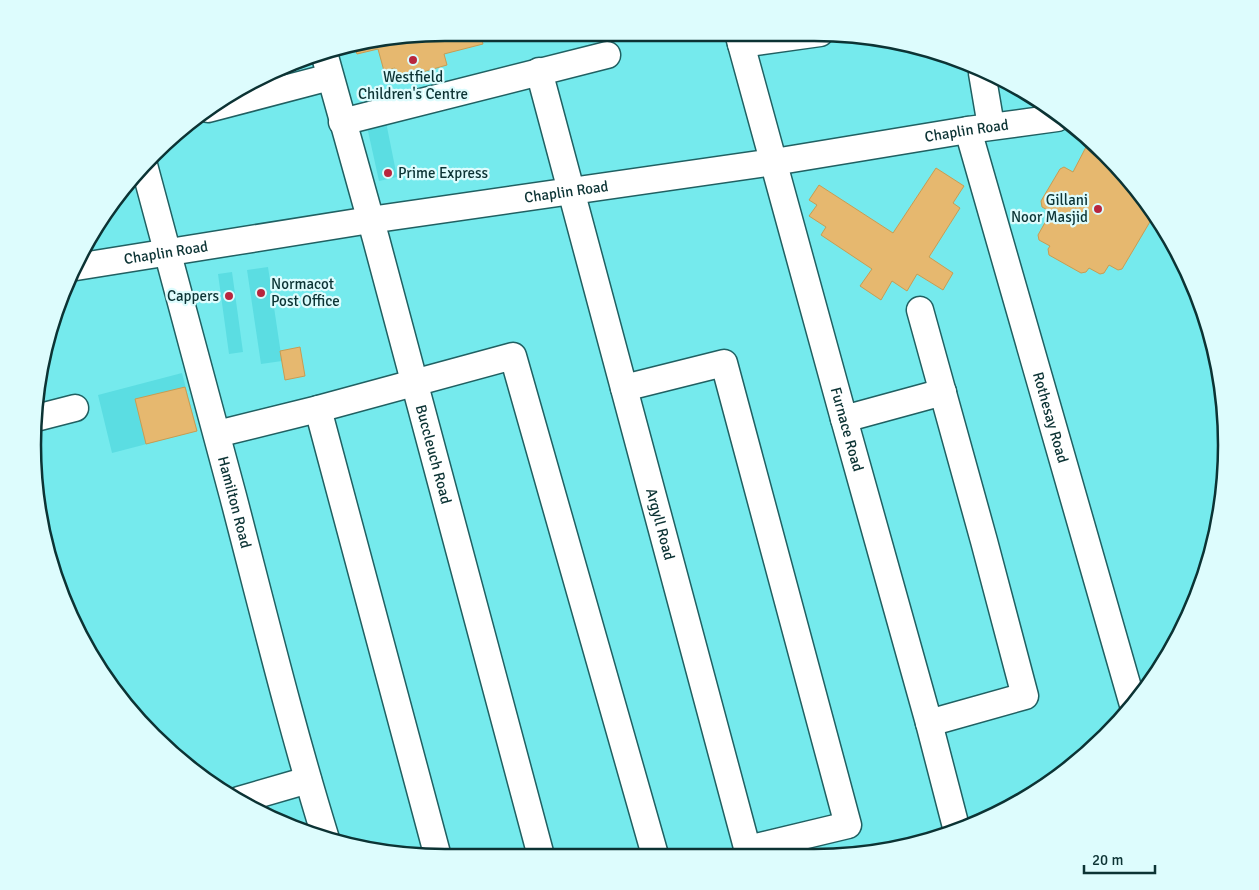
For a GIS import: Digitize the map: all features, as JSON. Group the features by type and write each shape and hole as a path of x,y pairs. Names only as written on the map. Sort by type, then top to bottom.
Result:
{"street":[{"name":"Furnace Road","path":"741,41 955,823"},
{"path":"342,122 607,55"},
{"path":"242,95 327,65"},
{"name":"Buccleuch Road","path":"327,65 539,849"},
{"name":"Argyll Road","path":"539,71 748,849"},
{"name":"Rothesay Road","path":"982,78 980,128 1130,695"},
{"name":"Chaplin Road","path":"83,266 370,220 774,162 980,128 1051,119"},
{"name":"Hamilton Road","path":"146,174 308,780 323,829"},
{"path":"920,310 1025,696 929,723"},
{"path":"217,434 318,409 513,356 653,849"},
{"path":"624,388 724,363 848,825 760,849"},
{"path":"844,419 942,392"},
{"path":"42,416 75,408"},
{"path":"318,409 436,849"},
{"path":"248,797 308,780"}],"shaded area":[{"path":"385,117 397,177 379,181 366,122"},
{"path":"268,267 282,361 261,364 247,270"},
{"path":"232,272 243,352 229,354 218,274"},
{"path":"182,373 197,431 112,453 98,395"}],"building":[{"name":"Westfield Children's Centre","path":"482,41 483,44 444,54 447,65 398,79 395,68 384,71 378,49 357,54 356,51 366,49 419,42"},
{"name":"Gillani Noor Masjid","path":"1086,147 1118,179 1150,221 1122,269 1118,270 1109,265 1104,273 1100,274 1089,268 1086,272 1081,273 1049,255 1048,249 1050,246 1039,240 1038,235 1051,212 1042,207 1041,201 1060,169 1064,167 1073,172"},
{"path":"936,168 964,186 953,203 960,208 929,257 953,273 943,290 917,274 907,291 892,281 881,300 860,286 872,269 821,235 826,227 809,216 817,205 809,200 819,185 893,233"},
{"path":"300,347 305,376 285,380 280,351"},
{"path":"185,387 197,431 146,444 135,399"}],"place":[{"name":"Westfield Children's Centre","path":"413,60"},
{"name":"Prime Express","path":"388,173"},
{"name":"Gillani Noor Masjid","path":"1098,209"},
{"name":"Normacot Post Office","path":"261,293"},
{"name":"Cappers","path":"229,296"}]}
